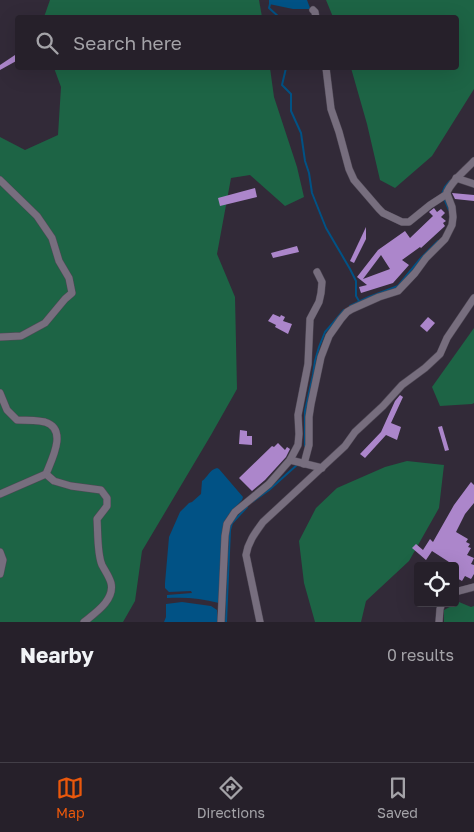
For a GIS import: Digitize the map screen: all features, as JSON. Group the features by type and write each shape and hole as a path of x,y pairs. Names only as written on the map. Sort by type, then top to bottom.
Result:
{"street":[{"path":"326,70 331,110 346,161 354,180 383,213 405,223 409,222 444,196 456,178 474,161"},
{"path":"456,178 474,184"},
{"path":"0,180 37,216 52,238 60,261 69,278 72,293 45,323 21,336 0,337"},
{"path":"298,463 298,415 314,362 340,319 347,312 373,299 398,291 445,239 452,225 453,217 444,196"},
{"path":"220,622 227,524 235,512 268,484 298,463 309,445 309,417 314,362 310,319 319,302 322,282 317,272"},
{"path":"260,622 246,555 248,545 254,534 262,522 345,446 355,432 402,385 440,354 447,338 474,298"},
{"path":"0,393 7,410 17,420 47,423 53,427 57,437 57,447 46,474 0,494"},
{"path":"298,463 322,468"},
{"path":"46,474 54,481 71,486 101,490 107,498 107,506 97,519 102,565 111,582 112,589 107,601 84,622"},
{"path":"0,552 3,560 0,574"},
{"path":"459,591 474,587"},
{"path":"439,622 441,607"}],"green space":[{"path":"50,0 259,0 262,15 45,15"},
{"path":"326,0 474,0 474,89 432,156 395,188 380,180 352,70 459,70 459,15 332,15"},
{"path":"55,70 270,70 274,97 297,167 304,197 285,206 250,175 231,178 217,254 235,297 237,389 142,551 135,601 123,622 0,622 0,137 25,150 58,135 61,87"},
{"path":"474,328 474,403 440,406 432,387"},
{"path":"407,461 444,465 439,508 409,561 366,601 361,622 315,622 304,583 299,541 316,508 337,488 385,467"},
{"path":"459,602 471,607 474,606 474,622 444,622 444,610 450,607 459,607"}],"water":[{"path":"269,0 307,0 310,8 293,9 269,4"},
{"path":"217,468 243,497 224,522 219,603 193,598 167,598 167,595 192,593 191,591 169,592 165,588 169,537 180,512 201,494 202,481 212,470"},
{"path":"182,602 211,606 217,610 218,622 164,622 166,604"}],"building":[{"path":"15,55 15,62 0,70 0,65"},
{"path":"255,188 257,197 220,206 218,198"},
{"path":"452,193 474,195 474,201 455,199"},
{"path":"434,208 437,212 441,209 445,213 441,217 446,221 443,223 445,226 421,248 402,260 409,265 393,283 361,293 359,287 367,285 357,277 378,250 405,231 410,238 433,216 429,212","holes":["381,255 390,269 363,279"]},
{"path":"366,227 366,239 354,263 350,261"},
{"path":"297,246 299,252 273,258 271,253"},
{"path":"273,314 285,317 283,321 292,324 288,334 268,321"},
{"path":"428,317 435,323 427,332 420,326"},
{"path":"400,395 403,397 391,423 401,427 397,440 386,435 365,458 360,454 381,432 395,401"},
{"path":"442,426 449,450 445,451 438,427"},
{"path":"240,430 247,431 247,436 252,436 252,445 239,444"},
{"path":"278,443 285,450 287,447 290,449 286,457 252,491 239,478 272,446 274,447"},
{"path":"471,482 474,485 474,503 465,514 456,532 468,539 466,542 470,544 468,547 471,548 467,555 474,558 471,564 474,565 474,574 471,579 465,576 462,581 459,579 459,562 449,562 432,551 426,560 412,548 416,544 423,550 430,539 433,542 454,505"}],"waterway":[{"path":"270,4 269,8 277,15"},
{"path":"286,70 282,85 291,94 291,111 301,133 312,193 326,228 356,281 356,296 359,301"},
{"path":"442,194 450,181"},
{"path":"444,198 449,210"},
{"path":"350,306 398,286 438,241"},
{"path":"305,446 305,411 319,347 325,332 344,310"},
{"path":"252,502 269,490 298,464"},
{"path":"226,622 230,530 232,523 247,507"}]}
